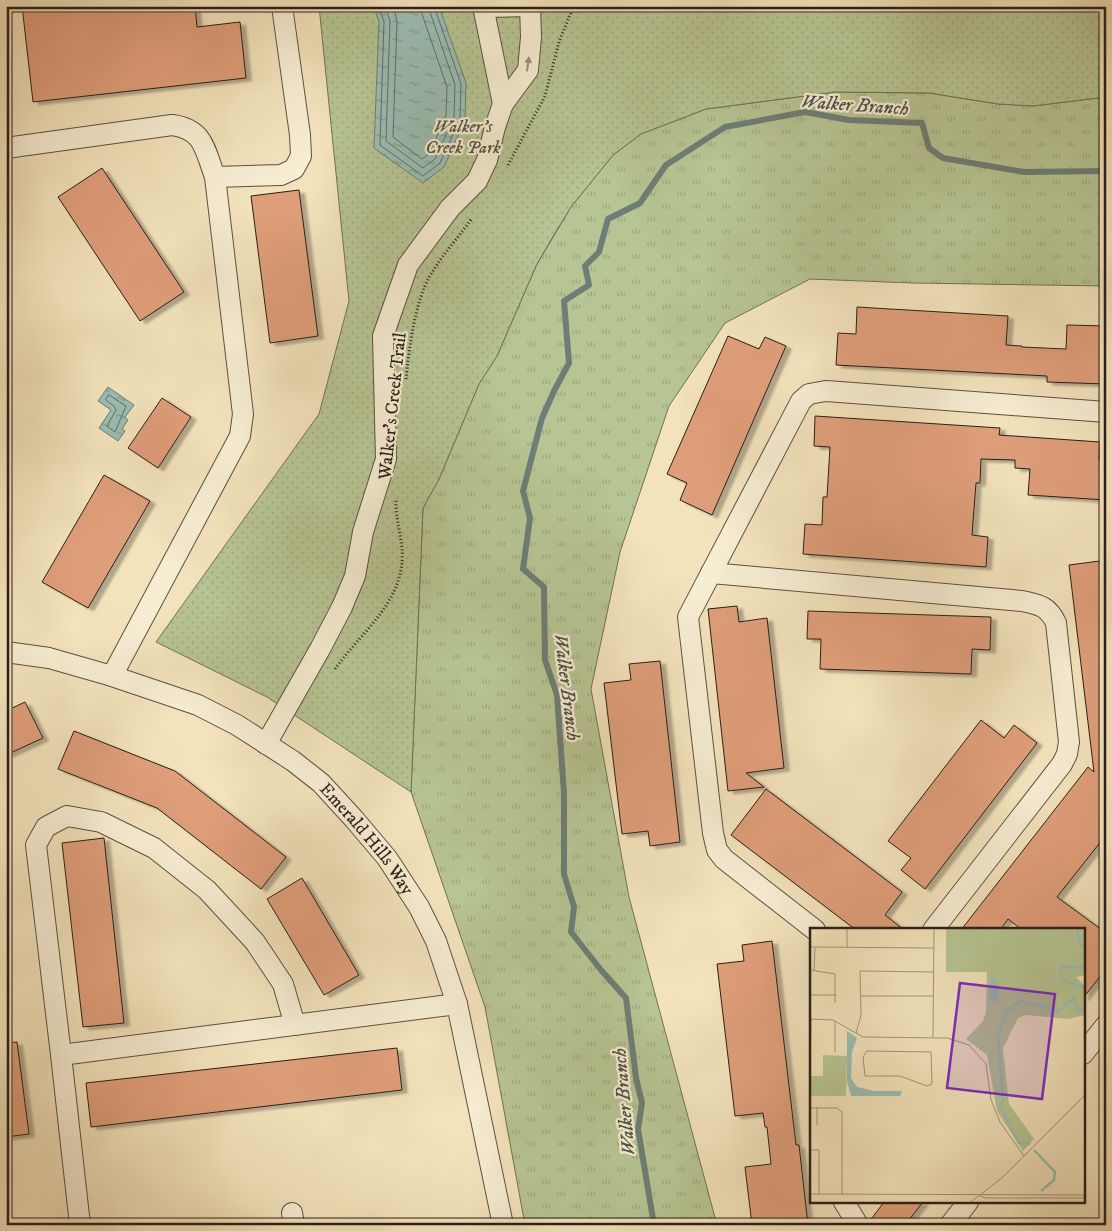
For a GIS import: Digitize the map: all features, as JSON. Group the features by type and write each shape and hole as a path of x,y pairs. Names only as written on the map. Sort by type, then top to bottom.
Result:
{"street":[{"path":"215,177 281,175 294,168 301,156 300,135 282,6"},
{"path":"266,744 320,649 342,607 355,576 363,532 386,459 383,336 408,265 450,208 477,181 487,160 503,104 528,70 530,6 483,7 503,104"},
{"path":"6,148 172,125 185,127 192,131 202,143 215,177 243,414 240,436 112,676"},
{"path":"812,928 724,859 717,850 713,833 688,617 801,400 808,394 826,391 1106,412"},
{"path":"711,573 1022,601 1038,604 1051,612 1056,623 1068,742 1067,754 1062,764 935,928"},
{"name":"Emerald Hills Way","path":"6,652 49,658 112,676 198,706 237,725 293,761 321,783 387,858 419,907 436,941 458,1004 501,1224"},
{"path":"80,1225 62,1055 36,845 46,827 67,816 101,822 154,848 207,890 255,942 283,984 295,1025"},
{"path":"62,1055 458,1004"},
{"path":"1084,1053 1106,1025"},
{"path":"845,1204 858,1225"},
{"path":"950,1225 966,1204"}],"path":[{"path":"507,166 544,96 559,42 572,10 580,6"},
{"path":"873,6 941,10 951,6"},
{"name":"Walker's Creek Trail","path":"406,383 409,353 420,300 430,274 475,214"},
{"name":"Walker's Creek Trail","path":"332,672 381,613 400,580 403,545 396,510 397,490"}],"green space":[{"name":"Walker's Creek Park","path":"319,6 1106,6 1106,97 1033,106 998,104 929,93 835,92 706,109 641,134 613,155 571,207 536,266 497,356 479,384 439,479 423,508 411,792 267,697 156,642 319,414 349,301"},
{"path":"835,92 929,93 998,104 1033,106 1106,97 1106,286 913,283 810,279 725,323 669,406 620,552 591,689 629,897 717,1225 525,1225 485,1007 411,792 423,508 439,479 479,384 497,356 536,266 571,207 613,155 641,134 706,109"}],"water":[{"path":"373,6 439,6 466,83 465,120 444,167 423,183 374,148 379,21"},
{"path":"108,387 134,405 125,417 128,420 122,429 125,431 118,441 99,428 111,410 98,401"}],"building":[{"path":"22,6 195,6 197,27 240,22 246,78 33,102"},
{"path":"102,168 184,292 140,321 58,197"},
{"path":"299,190 318,336 270,343 251,196"},
{"path":"857,307 1008,316 1006,345 1022,347 1066,349 1067,325 1106,326 1106,384 1047,382 1047,376 836,365 838,333 856,334"},
{"path":"728,336 759,349 765,337 786,346 712,515 680,500 687,483 667,474"},
{"path":"162,398 191,417 158,468 128,448"},
{"path":"815,416 1000,428 999,435 1100,442 1099,460 1106,461 1106,500 1028,495 1030,469 1015,468 1015,460 981,459 980,483 976,483 972,535 988,537 986,567 803,554 805,524 822,525 823,497 827,497 830,447 814,446"},
{"path":"104,475 150,501 88,608 42,582"},
{"path":"1100,561 1102,578 1106,578 1106,777 1100,777 1106,781 1106,835 1057,897 1106,933 1106,969 1084,997 1084,928 1019,928 1008,919 1001,928 963,928 1088,767 1094,772 1069,565"},
{"path":"737,606 739,622 767,618 784,768 746,773 764,787 728,791 708,609"},
{"path":"808,611 991,617 990,650 972,649 971,674 820,669 821,639 807,639"},
{"path":"660,661 680,842 650,846 648,831 622,834 604,683 631,680 629,664"},
{"path":"25,702 43,738 6,755 6,711"},
{"path":"981,720 1004,738 1014,725 1037,743 925,889 901,870 911,858 888,841"},
{"path":"74,731 175,771 286,857 261,889 157,808 58,769"},
{"path":"766,789 902,892 885,915 901,928 853,928 731,835"},
{"path":"104,838 124,1023 83,1027 62,843"},
{"path":"302,878 359,975 324,995 267,899"},
{"path":"772,941 796,1145 799,1145 808,1225 752,1225 745,1167 771,1164 767,1127 765,1127 763,1113 735,1116 717,964 744,961 742,945"},
{"path":"17,1042 29,1134 6,1137 6,1043"},
{"path":"397,1048 402,1090 91,1127 86,1083"},
{"path":"882,1204 921,1204 905,1225 870,1225 869,1222"}],"waterway":[{"name":"Walker Branch","path":"654,1225 638,1129 642,1103 636,1078 626,998 571,932 574,907 564,874 564,793 557,695 545,660 544,587 523,569 530,518 523,491 542,418 569,363 564,301 589,285 585,266 599,252 608,219 640,203 666,165 725,127 805,112 849,120 922,123 929,148 943,158 1024,172 1106,171"}]}
